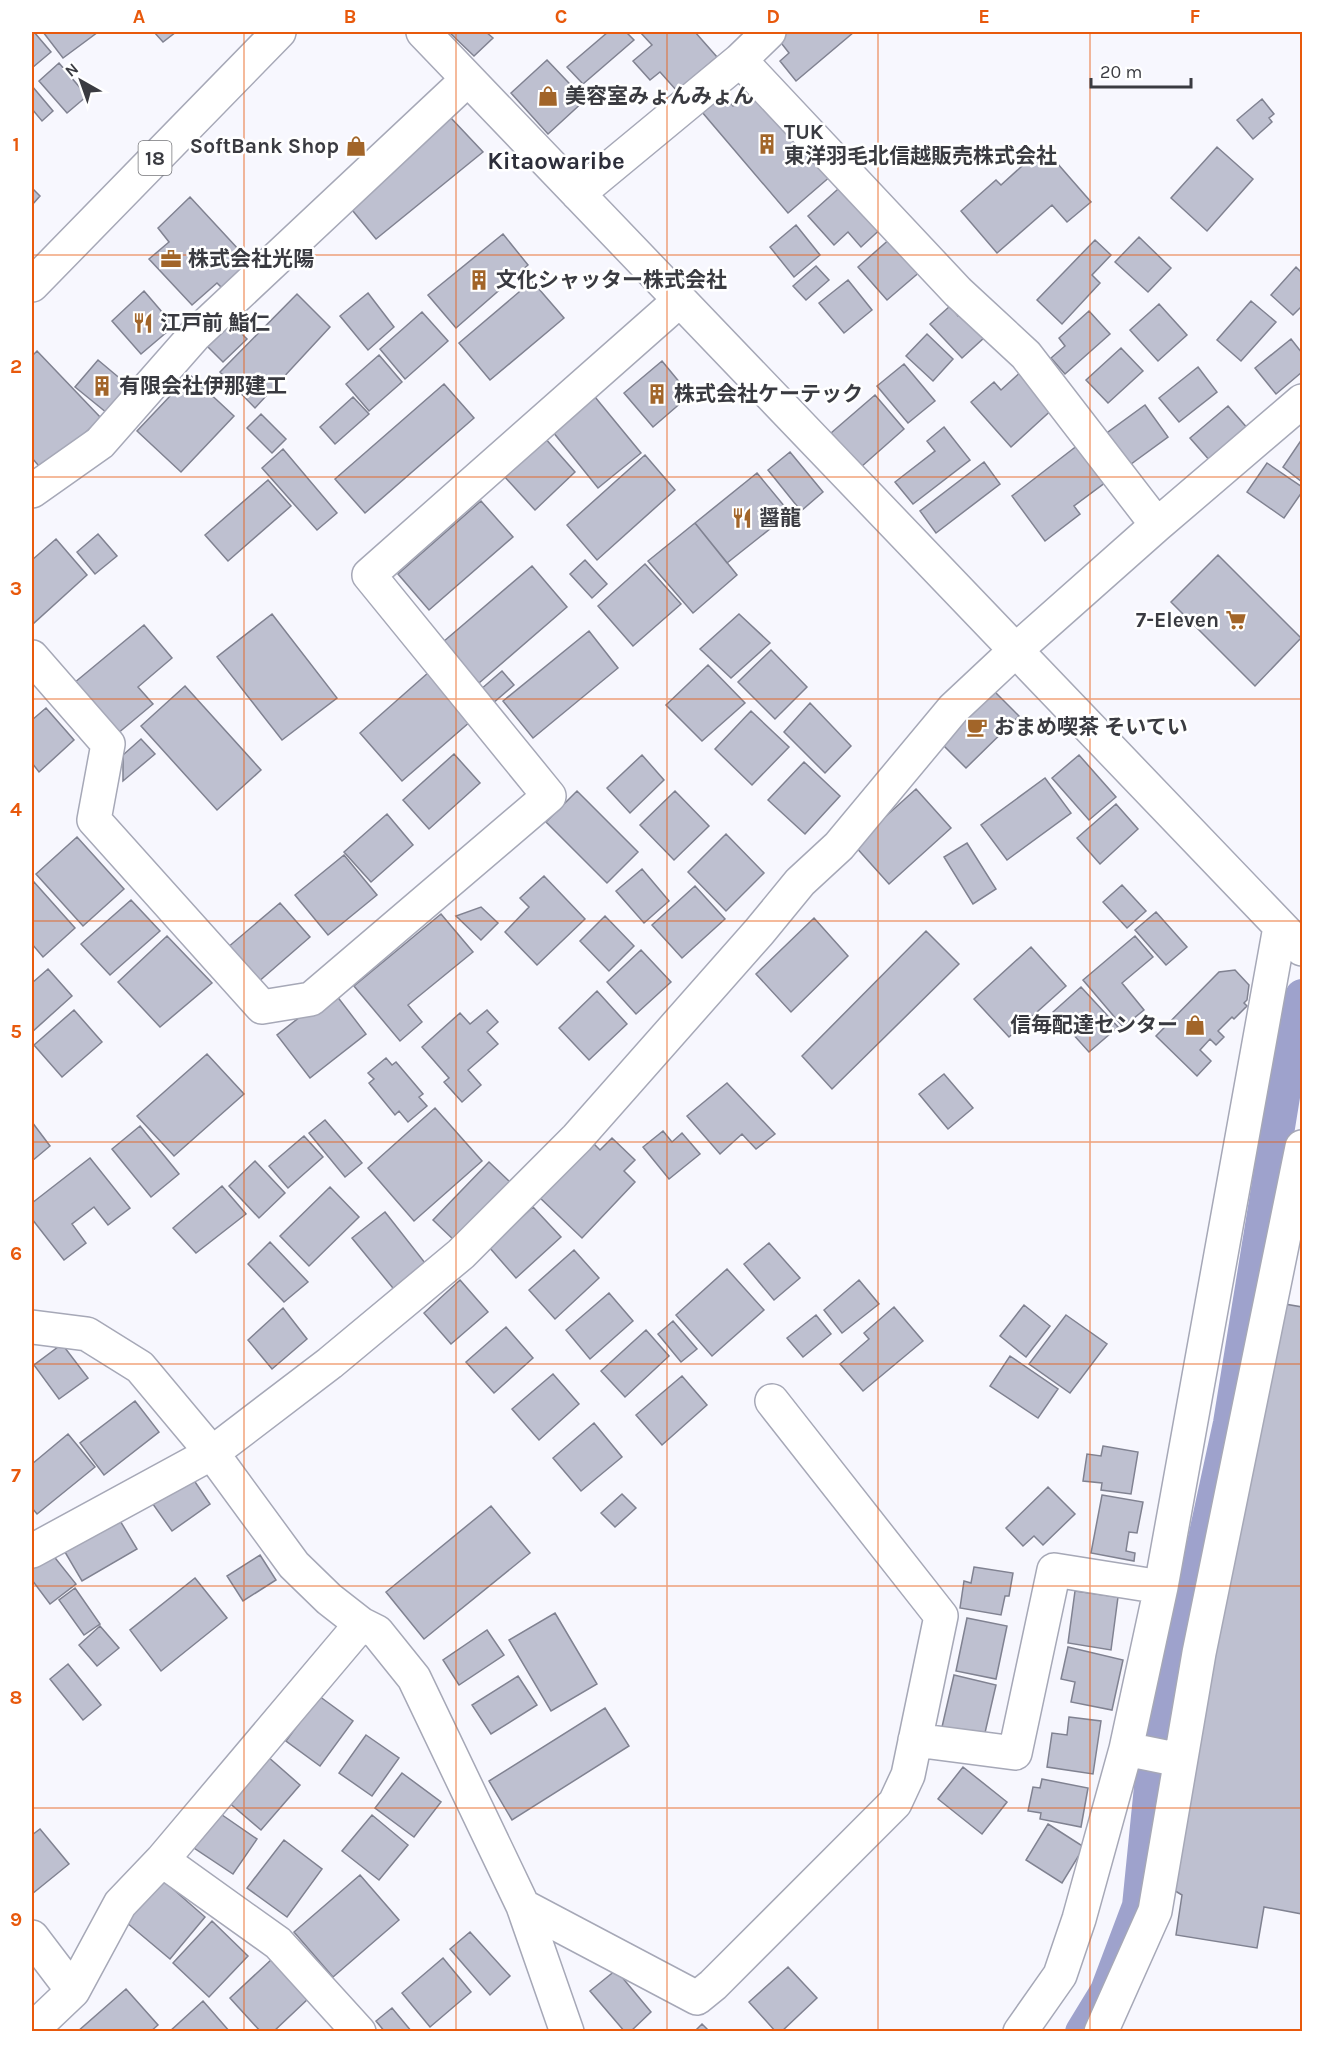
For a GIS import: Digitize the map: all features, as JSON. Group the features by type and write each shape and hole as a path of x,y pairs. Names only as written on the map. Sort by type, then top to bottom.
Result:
{"main road":[{"name":"18","path":"32,285 279,32"},
{"path":"423,32 1292,939 1129,1750 1060,1975 1020,2031"},
{"path":"578,194 740,60 769,32"},
{"path":"740,60 958,292 1026,355 1157,525"},
{"path":"32,491 100,443 194,336 468,79"},
{"path":"32,657 108,744 94,820 262,1007 311,999 549,796 369,575 680,300"},
{"path":"32,1551 212,1453 330,1363 461,1254 577,1138 759,932 800,882 839,846 953,709 1157,525 1302,401"},
{"path":"1101,2031 1155,1911 1175,1760 1302,1147"},
{"path":"32,1327 87,1334 140,1367 212,1453 294,1565 329,1599 361,1624 378,1632 414,1678 523,1906 567,2031"},
{"path":"523,1906 697,1998 713,1985 895,1803 908,1774 941,1616 772,1401"},
{"path":"915,1740 1015,1754 1054,1570 1161,1587"},
{"path":"32,2031 73,1992 120,1904 162,1860 361,1624"},
{"path":"1129,1750 1175,1760"},
{"path":"162,1860 278,1943 346,2027"},
{"path":"32,1937 73,1992"}],"building":[{"path":"32,32 51,52 32,68"},
{"path":"43,32 98,32 63,58"},
{"path":"154,32 176,32 163,42"},
{"path":"449,32 486,32 493,38 474,56"},
{"path":"608,32 626,32 634,40 583,84 567,67"},
{"path":"640,32 695,32 717,57 677,91 660,72 650,80 633,61 652,45"},
{"path":"787,32 854,32 796,81 780,61 789,53 778,39"},
{"name":"美容室みょんみょん","path":"547,60 585,100 548,134 511,93"},
{"path":"59,63 87,96 67,113 39,81"},
{"path":"32,86 53,111 42,121 32,109"},
{"name":"TUK 東洋羽毛北信越販売株式会社","path":"756,86 832,175 788,213 702,112 723,95 733,106"},
{"path":"1262,99 1274,114 1269,118 1272,122 1253,139 1237,120"},
{"path":"451,118 483,152 376,239 348,205"},
{"path":"1043,147 1091,202 1067,222 1052,205 997,253 961,211 996,180 1001,185"},
{"path":"1217,147 1253,179 1207,231 1171,198"},
{"path":"847,181 885,225 861,247 848,232 834,245 808,216"},
{"path":"32,188 40,196 32,205"},
{"path":"190,197 252,264 224,290 217,283 192,305 149,259 169,242 158,228"},
{"path":"796,225 820,255 794,277 770,247"},
{"name":"文化シャッター株式会社","path":"503,234 528,265 456,328 428,295"},
{"path":"892,237 922,270 887,300 858,267"},
{"path":"1139,237 1171,268 1148,292 1115,262"},
{"path":"1095,240 1111,255 1092,275 1100,283 1062,324 1037,300"},
{"path":"816,266 829,280 806,300 793,286"},
{"path":"1296,267 1302,273 1302,306 1293,315 1271,295"},
{"path":"848,280 872,310 844,333 819,303"},
{"path":"532,281 564,318 490,380 459,343"},
{"name":"江戸前 鮨仁","path":"144,291 174,326 141,354 112,321"},
{"path":"368,293 394,327 368,350 340,316"},
{"path":"297,294 330,327 255,408 220,372"},
{"path":"1251,301 1276,322 1241,361 1217,340"},
{"path":"1159,304 1187,335 1158,361 1130,330"},
{"path":"950,306 958,316 969,306 986,336 962,358 930,324"},
{"path":"1089,311 1110,334 1065,374 1051,358 1065,346 1059,338"},
{"path":"422,312 448,341 405,379 380,349"},
{"path":"227,319 247,339 223,362 203,342"},
{"path":"927,334 953,359 933,381 906,356"},
{"path":"1291,339 1302,353 1302,372 1276,394 1255,368"},
{"path":"1121,348 1143,371 1108,403 1086,380"},
{"path":"37,351 101,418 44,472 32,458 32,356"},
{"path":"379,355 402,382 369,411 346,384"},
{"name":"有限会社伊那建工","path":"98,360 129,386 107,413 75,387"},
{"name":"株式会社ケーテック","path":"662,361 690,395 653,427 624,393"},
{"path":"904,364 935,401 908,423 877,386"},
{"path":"1198,367 1217,392 1179,422 1159,398"},
{"path":"1024,369 1056,406 1011,447 971,402 994,382 1001,390"},
{"path":"190,375 234,416 181,472 137,431"},
{"path":"444,384 474,418 365,513 335,479"},
{"path":"875,395 904,429 861,467 831,433"},
{"path":"353,397 369,414 335,444 320,427"},
{"path":"595,397 641,453 598,488 553,432"},
{"path":"1145,405 1168,437 1127,467 1104,435"},
{"path":"1228,406 1249,430 1211,462 1190,438"},
{"path":"261,414 286,439 272,453 247,428"},
{"path":"944,427 970,460 913,504 895,482 935,451 927,441"},
{"path":"544,437 575,472 535,510 503,475"},
{"path":"1302,439 1302,482 1283,467"},
{"path":"1078,445 1106,482 1074,506 1080,514 1045,541 1012,496"},
{"path":"283,449 337,513 317,530 262,468"},
{"path":"790,452 823,492 801,511 768,470"},
{"path":"645,455 675,490 597,560 567,525"},
{"path":"984,462 1000,484 936,533 920,511"},
{"path":"1267,463 1302,487 1302,492 1284,518 1247,492"},
{"name":"醤龍","path":"757,473 790,513 727,563 695,523"},
{"path":"268,480 291,506 228,561 205,535"},
{"path":"481,501 513,537 429,610 398,574"},
{"path":"695,523 737,575 693,613 648,561"},
{"path":"98,534 117,556 95,574 77,552"},
{"path":"56,539 87,575 34,623 32,620 32,560"},
{"name":"7-Eleven","path":"1218,555 1301,638 1255,686 1171,602"},
{"path":"585,560 607,584 592,598 570,574"},
{"path":"645,564 681,604 633,646 598,606"},
{"path":"532,566 567,607 479,683 443,642"},
{"path":"272,614 337,698 282,740 217,657"},
{"path":"739,614 770,643 731,678 700,649"},
{"path":"144,625 172,658 138,687 153,704 117,734 74,683"},
{"path":"589,631 618,668 533,738 503,701"},
{"path":"771,650 807,687 775,719 738,682"},
{"path":"708,665 745,703 702,741 666,705"},
{"path":"502,671 514,685 492,704 480,690"},
{"path":"429,672 471,721 402,781 360,733"},
{"path":"185,686 261,770 217,810 141,726"},
{"name":"おまめ喫茶 そいてい","path":"989,686 1019,716 966,768 936,738"},
{"path":"810,703 851,746 825,773 784,732"},
{"path":"46,708 74,740 39,772 32,763 32,720"},
{"path":"751,711 789,747 752,785 715,749"},
{"path":"141,739 155,754 123,781 123,755"},
{"path":"454,754 480,783 429,829 403,800"},
{"path":"642,755 664,780 630,813 607,788"},
{"path":"1079,755 1116,797 1089,820 1052,778"},
{"path":"804,762 840,796 805,834 768,800"},
{"path":"1045,778 1071,813 1007,860 981,825"},
{"path":"916,789 951,828 889,884 854,845"},
{"path":"577,791 638,852 607,883 546,822"},
{"path":"675,791 709,826 674,860 640,825"},
{"path":"1116,804 1138,829 1100,864 1077,838"},
{"path":"387,814 413,845 371,882 344,852"},
{"path":"726,834 764,873 726,911 688,872"},
{"path":"77,837 124,889 83,926 36,874"},
{"path":"967,843 996,889 973,904 944,857"},
{"path":"344,855 377,895 328,935 295,895"},
{"path":"642,869 669,901 644,923 616,891"},
{"path":"544,876 585,919 537,965 505,932 529,907 520,898"},
{"path":"34,882 75,928 43,957 32,944 32,885"},
{"path":"1122,885 1146,911 1127,928 1103,902"},
{"path":"695,886 725,919 682,958 652,925"},
{"path":"131,900 160,931 110,975 81,944"},
{"path":"280,903 310,937 257,983 227,948"},
{"path":"481,907 498,923 481,940 456,916"},
{"path":"1156,912 1187,947 1166,965 1135,930"},
{"path":"441,914 473,952 408,1005 422,1022 400,1041 354,986"},
{"path":"605,916 634,946 609,971 580,941"},
{"path":"814,918 848,956 791,1012 756,974"},
{"path":"926,931 959,964 832,1089 802,1056"},
{"path":"167,936 212,983 160,1027 118,982"},
{"path":"1135,936 1153,957 1122,983 1144,1010 1123,1027 1083,980"},
{"path":"1031,947 1066,986 1009,1037 974,999"},
{"path":"641,950 671,982 636,1014 607,982"},
{"path":"48,969 72,996 32,1032 32,983"},
{"name":"信毎配達センター","path":"1235,970 1249,985 1247,1000 1244,1003 1247,1006 1218,1031 1224,1037 1216,1045 1210,1039 1200,1050 1211,1061 1197,1076 1156,1036 1219,972"},
{"path":"1081,987 1118,1027 1089,1052 1053,1012"},
{"path":"333,991 366,1034 310,1078 277,1035"},
{"path":"597,991 627,1024 589,1060 559,1028"},
{"path":"74,1010 102,1042 62,1077 34,1045"},
{"path":"487,1010 498,1022 487,1032 498,1044 468,1070 481,1085 462,1102 444,1082 449,1078 422,1047 460,1013 470,1024"},
{"path":"207,1054 244,1094 174,1156 137,1116"},
{"path":"386,1058 392,1065 396,1062 423,1094 419,1097 427,1106 408,1122 399,1111 395,1115 369,1083 374,1079 368,1073"},
{"path":"944,1074 973,1108 948,1129 919,1094"},
{"path":"727,1083 775,1134 756,1149 742,1134 720,1154 687,1116"},
{"path":"435,1108 482,1161 414,1221 368,1168"},
{"path":"325,1120 362,1163 345,1177 309,1133"},
{"path":"32,1122 50,1146 32,1161"},
{"path":"140,1126 179,1174 151,1197 112,1149"},
{"path":"663,1131 672,1142 682,1133 700,1154 669,1179 643,1147"},
{"path":"304,1136 323,1157 288,1188 269,1166"},
{"path":"612,1138 635,1160 624,1171 635,1182 582,1238 537,1195 590,1140 600,1150"},
{"path":"90,1158 130,1208 108,1225 94,1207 72,1224 86,1243 64,1260 32,1219 32,1203"},
{"path":"255,1161 285,1193 259,1218 229,1186"},
{"path":"489,1162 512,1184 456,1242 433,1220"},
{"path":"222,1186 246,1214 196,1253 173,1228"},
{"path":"330,1187 359,1217 309,1266 280,1236"},
{"path":"533,1207 561,1237 516,1278 489,1247"},
{"path":"385,1212 429,1268 397,1293 352,1238"},
{"path":"270,1242 308,1282 284,1302 248,1264"},
{"path":"769,1243 800,1278 774,1300 744,1264"},
{"path":"574,1250 599,1278 555,1319 529,1290"},
{"path":"727,1269 764,1310 712,1356 676,1315"},
{"path":"460,1280 488,1312 451,1344 424,1313"},
{"path":"859,1280 879,1304 842,1333 824,1310"},
{"path":"609,1293 633,1321 590,1359 566,1330"},
{"path":"1273,1302 1302,1307 1302,1914 1264,1907 1257,1948 1176,1935 1182,1895 1172,1889"},
{"path":"1024,1305 1050,1326 1026,1357 1000,1336"},
{"path":"894,1307 923,1341 863,1391 840,1364 869,1339 864,1333"},
{"path":"283,1308 307,1339 272,1369 248,1340"},
{"path":"816,1315 831,1334 803,1357 787,1338"},
{"path":"1066,1315 1107,1344 1070,1393 1029,1364"},
{"path":"673,1321 697,1349 681,1362 658,1334"},
{"path":"506,1327 533,1358 494,1393 466,1362"},
{"path":"646,1330 669,1356 625,1397 601,1371"},
{"path":"62,1344 88,1378 59,1399 34,1365"},
{"path":"1010,1356 1058,1389 1038,1418 990,1386"},
{"path":"553,1374 579,1404 539,1440 512,1409"},
{"path":"682,1376 707,1405 662,1445 636,1415"},
{"path":"135,1401 159,1432 104,1475 80,1443"},
{"path":"594,1423 622,1457 581,1491 553,1458"},
{"path":"68,1434 95,1467 37,1514 32,1508 32,1464"},
{"path":"1103,1446 1138,1452 1131,1494 1101,1490 1102,1483 1083,1481 1087,1454 1101,1456"},
{"path":"189,1473 210,1504 172,1531 150,1500"},
{"path":"1048,1487 1075,1514 1043,1545 1034,1536 1023,1546 1006,1528"},
{"path":"622,1494 636,1508 615,1527 601,1513"},
{"path":"1102,1495 1143,1502 1137,1533 1129,1532 1126,1551 1135,1553 1134,1561 1091,1553"},
{"path":"491,1506 530,1553 424,1639 386,1592"},
{"path":"116,1514 137,1549 82,1581 62,1547"},
{"path":"48,1549 76,1584 50,1604 32,1580 32,1563"},
{"path":"260,1555 276,1580 243,1601 227,1576"},
{"path":"974,1567 1013,1573 1009,1596 1005,1596 1001,1615 960,1608 964,1581 971,1583"},
{"path":"195,1578 227,1618 161,1671 130,1630"},
{"path":"75,1588 100,1624 84,1635 59,1600"},
{"path":"1075,1591 1118,1597 1111,1650 1068,1643"},
{"path":"555,1613 597,1684 551,1711 509,1640"},
{"path":"967,1618 1007,1626 996,1679 956,1671"},
{"path":"100,1626 119,1648 97,1666 79,1645"},
{"path":"487,1630 504,1655 459,1685 443,1660"},
{"path":"1068,1647 1123,1660 1112,1710 1071,1702 1075,1682 1061,1679"},
{"path":"68,1664 101,1705 83,1720 50,1679"},
{"path":"954,1675 996,1685 984,1737 942,1727"},
{"path":"518,1676 537,1705 491,1734 472,1705"},
{"path":"319,1696 353,1721 320,1766 286,1741"},
{"path":"605,1708 629,1746 512,1820 489,1781"},
{"path":"1069,1717 1101,1721 1093,1774 1047,1767 1052,1733 1067,1735"},
{"path":"366,1735 399,1758 372,1796 339,1773"},
{"path":"267,1756 300,1785 261,1830 227,1801"},
{"path":"963,1767 1007,1802 982,1834 938,1799"},
{"path":"402,1773 441,1802 414,1837 375,1808"},
{"path":"1042,1779 1088,1788 1081,1827 1040,1819 1041,1813 1028,1811 1033,1787 1040,1788"},
{"path":"212,1808 257,1839 233,1874 188,1844"},
{"path":"372,1815 408,1845 379,1880 342,1851"},
{"path":"1048,1824 1084,1847 1062,1883 1026,1860"},
{"path":"40,1829 69,1864 32,1894 32,1835"},
{"path":"284,1840 322,1869 287,1917 247,1888"},
{"path":"157,1875 205,1917 170,1959 120,1917"},
{"path":"360,1875 399,1920 333,1977 294,1932"},
{"path":"212,1921 248,1956 209,1997 173,1963"},
{"path":"470,1932 510,1976 490,1995 450,1949"},
{"path":"443,1958 471,1992 430,2027 402,1993"},
{"path":"272,1959 309,1998 273,2032 261,2032 230,1998"},
{"path":"788,1967 817,1998 781,2032 776,2032 749,2002"},
{"path":"616,1970 651,2012 630,2032 625,2032 590,1991"},
{"path":"126,1989 158,2025 150,2032 77,2032"},
{"path":"203,2001 230,2032 169,2032"},
{"path":"392,2008 412,2032 385,2032 376,2021"},
{"path":"702,2024 710,2032 694,2032"}],"waterway":[{"path":"1082,2032 1107,1991 1139,1906 1151,1787 1230,1423 1292,1041 1302,996"}],"place":[{"name":"美容室みょんみょん","path":"548,96"},
{"name":"TUK 東洋羽毛北信越販売株式会社","path":"767,144"},
{"name":"SoftBank Shop","path":"356,146"},
{"name":"株式会社光陽","path":"171,259"},
{"name":"文化シャッター株式会社","path":"479,280"},
{"name":"江戸前 鮨仁","path":"143,323"},
{"name":"有限会社伊那建工","path":"102,386"},
{"name":"株式会社ケーテック","path":"657,394"},
{"name":"醤龍","path":"742,518"},
{"name":"7-Eleven","path":"1236,620"},
{"name":"おまめ喫茶 そいてい","path":"977,727"},
{"name":"信毎配達センター","path":"1195,1025"}],"district":[{"name":"Kitaowaribe","path":"556,161"}]}
